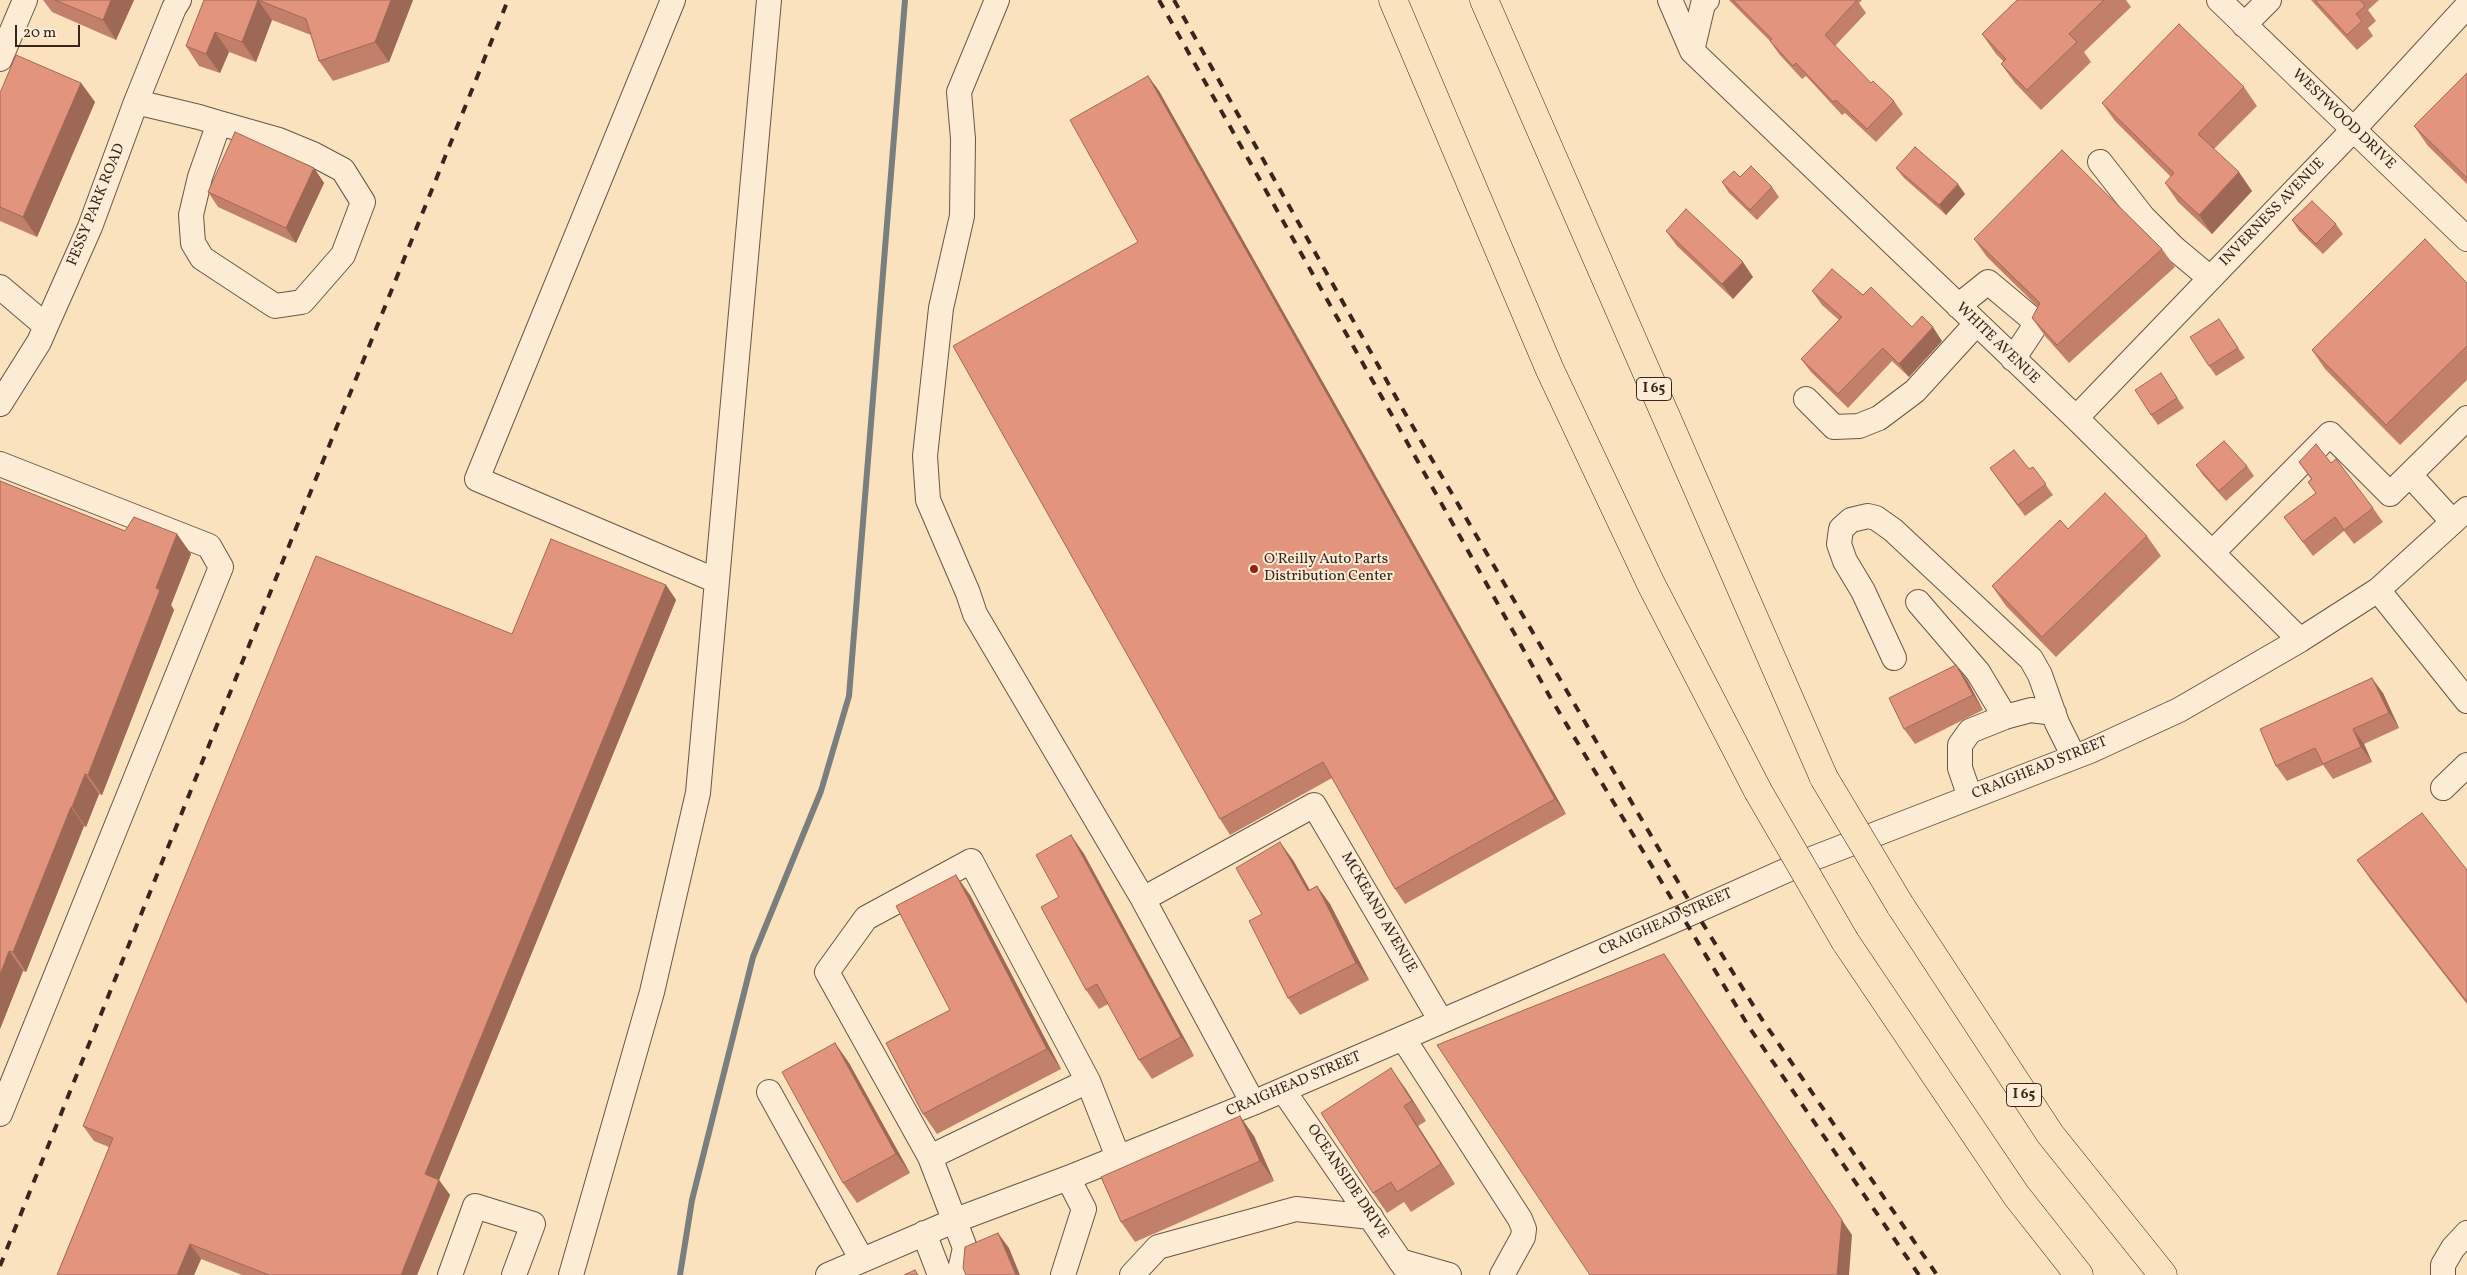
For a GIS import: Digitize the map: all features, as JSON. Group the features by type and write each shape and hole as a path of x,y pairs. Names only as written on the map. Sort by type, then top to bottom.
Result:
{"highway":[{"path":"1393,0 1550,370 1651,584 1758,791 1845,941 2016,1194 2079,1275"},
{"name":"I 65","path":"1484,0 1824,778 1900,905 2050,1134 2164,1275"}],"street":[{"path":"0,59 25,0"},
{"name":"FESSY PARK ROAD","path":"0,404 39,342 90,227 136,102 179,0"},
{"path":"672,0 477,479 717,581"},
{"path":"571,1275 652,992 698,793 769,0"},
{"path":"997,0 959,92 962,138 962,216 941,308 925,456 928,500 968,593 975,614 1142,900 1253,1103"},
{"path":"1670,0 1692,51"},
{"path":"1692,51 1703,4 1707,0"},
{"name":"WESTWOOD DRIVE","path":"2219,0 2467,239"},
{"path":"2244,25 2269,0"},
{"name":"INVERNESS AVENUE","path":"2076,418 2353,130 2467,6"},
{"name":"WHITE AVENUE","path":"1692,51 2076,418 2300,640"},
{"path":"136,102 219,122 279,140 313,154 343,170 363,202 344,254 302,302 276,306 202,258 193,243 191,215 193,205 200,177 219,122"},
{"path":"2100,162 2143,216 2174,248 2210,278"},
{"path":"1958,306 1988,282 2037,323 2013,359"},
{"path":"0,287 46,326"},
{"path":"1806,399 1834,427 1859,426 1879,418 1914,391 1976,324"},
{"path":"2212,553 2330,434 2390,494 2467,418"},
{"path":"0,464 209,546 221,567 0,1114"},
{"path":"2410,475 2460,516"},
{"path":"1894,658 1863,591 1845,561 1839,544 1841,529 1851,520 1868,516 1876,518 1894,530 2030,660 2040,675 2074,757"},
{"name":"CRAIGHEAD STREET","path":"828,1275 956,1220 1068,1178 1253,1103 1814,858 2074,757 2179,710 2300,640 2378,590 2460,516"},
{"path":"2378,590 2467,701"},
{"path":"1918,602 1978,672 2004,717"},
{"path":"1970,797 1960,768 1960,745 1970,731 2004,717 2031,710 2054,712"},
{"path":"2443,788 2467,765"},
{"name":"MCKEAND AVENUE","path":"1142,900 1314,805 1441,1021"},
{"path":"962,1275 960,1270 965,1248 956,1220 930,1157 827,972 866,918 971,861 1088,1081 1118,1157"},
{"path":"1403,1038 1520,1219 1524,1229 1523,1237 1502,1275"},
{"path":"930,1157 1088,1081"},
{"name":"OCEANSIDE DRIVE","path":"1283,1090 1371,1218 1403,1270"},
{"path":"769,1092 862,1260"},
{"path":"1062,1275 1084,1209 1068,1178"},
{"path":"450,1275 474,1206 533,1224 514,1275"},
{"path":"1132,1275 1158,1247 1296,1209 1371,1218"},
{"path":"924,1233 940,1275"},
{"path":"2443,1275 2443,1265 2453,1248 2467,1233"},
{"path":"1403,1270 1449,1275"}],"building":[{"path":"55,0 111,0 103,20"},
{"path":"204,0 258,0 242,42 215,32 206,54 186,46"},
{"path":"258,0 391,0 375,42 319,61 306,19"},
{"path":"1733,0 1857,0 1825,35 1871,83 1873,81 1894,101 1867,129 1836,100 1833,102 1796,63 1793,66 1770,41 1772,39"},
{"path":"2017,0 2104,0 2069,34 2077,42 2027,90 2001,64 2006,59 1982,34"},
{"path":"2315,0 2360,0 2365,6 2356,14 2362,21 2347,35"},
{"path":"2179,24 2244,87 2198,134 2239,172 2199,215 2165,183 2174,173 2102,103"},
{"path":"16,55 81,83 23,217 0,207 0,93"},
{"path":"2467,73 2467,178 2414,126"},
{"name":"O'Reilly Auto Parts Distribution Center","path":"1148,76 1555,799 1395,889 1323,762 1220,819 953,346 1138,242 1070,120"},
{"path":"235,132 314,168 286,228 208,192"},
{"path":"1915,147 1958,184 1939,205 1896,168"},
{"path":"2062,150 2162,249 2057,345 2032,318 2040,303 1974,239"},
{"path":"1751,166 1772,187 1750,210 1722,182 1734,171 1740,177"},
{"path":"2312,201 2336,224 2316,244 2292,220"},
{"path":"1686,209 1743,262 1722,284 1666,231"},
{"path":"2425,239 2467,283 2467,346 2386,425 2312,350"},
{"path":"1832,269 1863,295 1871,287 1912,327 1922,316 1933,327 1899,364 1883,348 1838,394 1801,359 1842,317 1812,291"},
{"path":"2219,319 2238,348 2209,366 2190,337"},
{"path":"2161,373 2177,398 2151,415 2135,390"},
{"path":"2224,441 2247,466 2219,491 2196,465"},
{"path":"2316,444 2331,463 2336,459 2373,508 2344,530 2335,517 2303,542 2284,517 2316,493 2308,482 2312,479 2299,462"},
{"path":"2014,450 2029,469 2033,467 2046,484 2018,505 1990,468"},
{"path":"0,481 125,531 134,517 177,534 156,588 160,590 88,775 85,774 13,952 9,951 0,975"},
{"path":"2105,493 2147,536 2042,637 1992,586 2060,520 2068,529"},
{"path":"551,539 666,585 425,1174 439,1180 401,1275 269,1275 190,1244 177,1275 57,1275 113,1138 83,1126 316,556 512,634"},
{"path":"1956,665 1973,695 1904,729 1889,698"},
{"path":"2372,678 2389,713 2353,729 2361,747 2323,764 2315,748 2276,766 2260,729"},
{"path":"2422,813 2467,870 2467,1002 2357,860"},
{"path":"1071,835 1181,1037 1139,1060 1097,984 1086,990 1041,907 1059,897 1036,855"},
{"path":"1280,842 1308,891 1317,886 1356,963 1288,998 1249,921 1262,914 1236,868"},
{"path":"956,875 1047,1049 923,1114 886,1043 950,1010 896,906"},
{"path":"1664,954 1842,1220 1837,1275 1590,1275 1437,1045"},
{"path":"835,1043 896,1154 843,1183 782,1072"},
{"path":"1391,1068 1412,1101 1404,1106 1441,1164 1397,1192 1391,1182 1373,1193 1321,1113"},
{"path":"1240,1116 1260,1161 1121,1222 1101,1177"},
{"path":"998,1233 1016,1275 966,1275 963,1268 965,1247"},
{"path":"915,1270 918,1275 904,1275"}],"waterway":[{"path":"680,1275 692,1200 753,957 821,791 849,696 905,0"}],"railway":[{"path":"0,1266 508,0"},
{"path":"1159,0 1550,697 1749,1027 1919,1275"},
{"path":"1174,0 1402,408 1695,911 1761,1018 1937,1275"}],"place":[{"name":"O'Reilly Auto Parts Distribution Center","path":"1254,569"}]}
